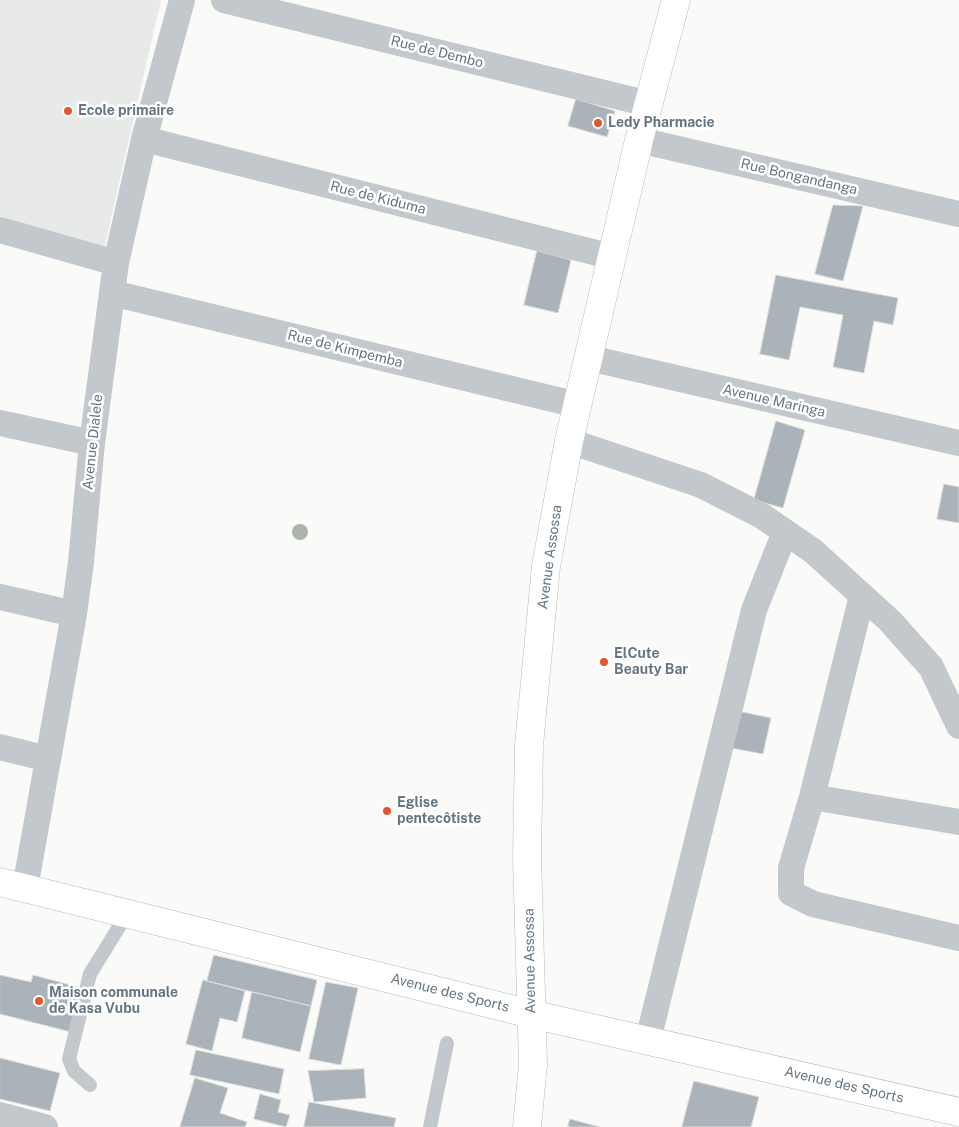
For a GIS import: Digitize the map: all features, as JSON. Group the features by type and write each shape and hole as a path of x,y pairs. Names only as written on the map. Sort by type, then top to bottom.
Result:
{"main road":[{"name":"Avenue Assossa","path":"527,1127 533,1064 527,856 529,745 546,566 568,441 640,140 676,0"},
{"name":"Avenue des Sports","path":"7,886 436,989 531,1014 958,1110"}],"street":[{"name":"Avenue Dialele","path":"7,886 48,759 74,614 81,562 92,443 116,263 144,139 182,0"},
{"name":"Rue de Dembo","path":"224,0 649,104"},
{"name":"Rue de Kiduma","path":"144,139 613,257"},
{"name":"Rue Bongandanga","path":"640,140 959,214"},
{"path":"0,230 116,263"},
{"name":"Rue de Kimpemba","path":"112,292 578,405"},
{"name":"Avenue Maringa","path":"589,358 959,443"},
{"path":"0,423 92,443"},
{"path":"568,441 701,485 762,516 813,551 890,621 931,667 959,726"},
{"path":"648,1040 754,610 785,532"},
{"path":"862,596 812,798 791,868 791,893 813,904 959,938"},
{"path":"0,597 74,614"},
{"path":"931,667 959,673"},
{"path":"0,747 48,759"},
{"path":"812,798 959,822"},
{"path":"0,1115 45,1127"}],"lane":[{"path":"90,1085 74,1071 69,1059 90,974 127,914"},
{"path":"430,1127 447,1043"}],"shaded area":[{"name":"Ecole primaire","path":"0,0 161,0 103,253 0,222"}],"building":[{"path":"576,99 615,111 607,137 568,126"},
{"path":"833,205 863,206 843,281 815,274"},
{"path":"537,251 571,260 558,313 524,305"},
{"path":"776,275 898,298 893,325 874,321 864,373 833,367 843,315 800,307 789,360 760,354"},
{"path":"776,421 805,430 783,508 754,500"},
{"path":"944,484 959,487 959,523 937,519"},
{"path":"733,710 771,718 763,754 726,747"},
{"path":"214,955 317,980 311,1006 207,981"},
{"name":"Maison communale de Kasa Vubu","path":"0,975 31,982 33,975 82,988 71,1032 0,1014"},
{"path":"203,980 245,991 237,1022 220,1018 212,1051 186,1044"},
{"path":"326,982 358,988 341,1065 309,1059"},
{"path":"252,992 311,1006 300,1052 242,1038"},
{"path":"196,1050 284,1069 279,1094 190,1075"},
{"path":"0,1058 60,1073 50,1111 0,1099"},
{"path":"364,1069 366,1098 314,1102 308,1071"},
{"path":"195,1078 228,1088 220,1113 247,1122 245,1127 180,1127"},
{"path":"694,1081 759,1097 751,1127 682,1127"},
{"path":"260,1094 281,1100 278,1112 290,1115 286,1127 254,1119"},
{"path":"309,1102 396,1118 394,1127 304,1127"},
{"path":"570,1119 600,1127 568,1127"}],"place":[{"name":"Ecole primaire","path":"68,111"},
{"name":"Ledy Pharmacie","path":"598,123"},
{"name":"ElCute Beauty Bar","path":"604,662"},
{"name":"Eglise pentecôtiste","path":"387,811"},
{"name":"Maison communale de Kasa Vubu","path":"39,1001"}]}
